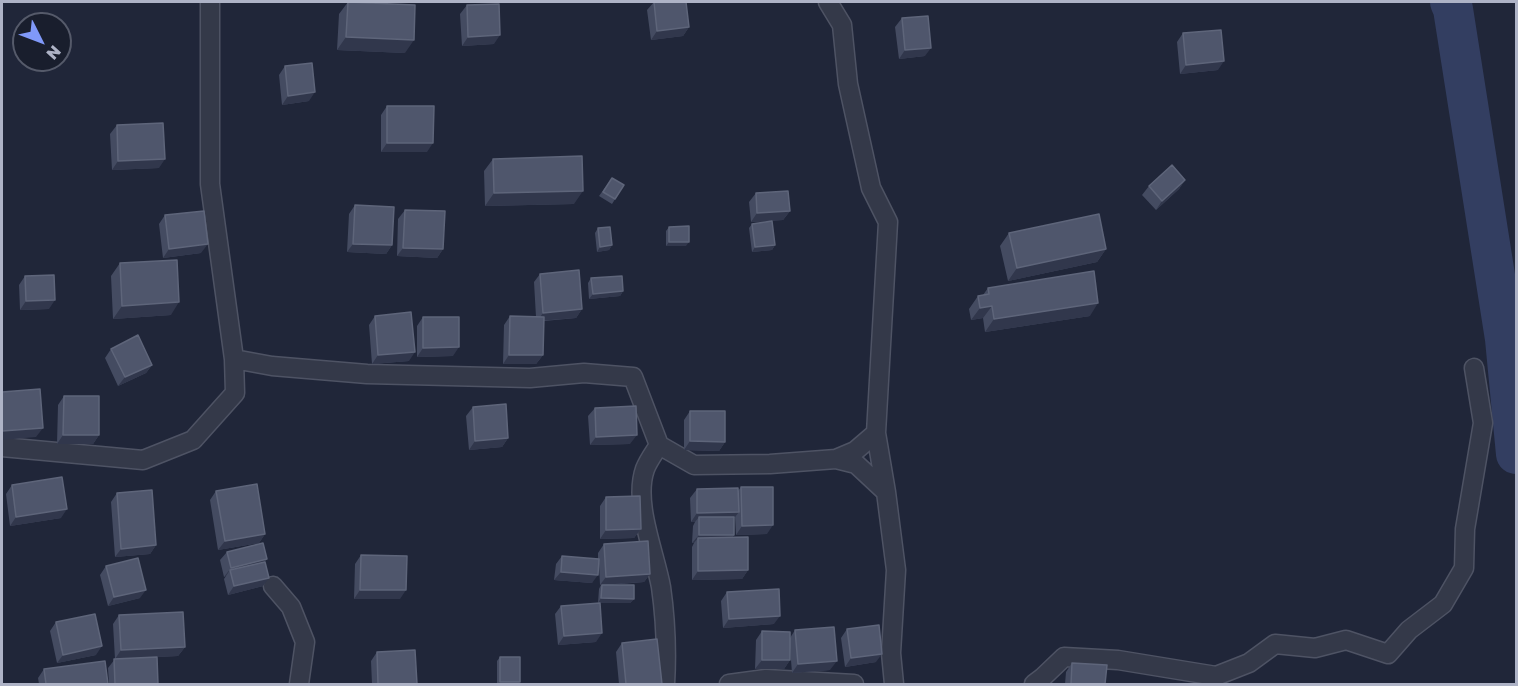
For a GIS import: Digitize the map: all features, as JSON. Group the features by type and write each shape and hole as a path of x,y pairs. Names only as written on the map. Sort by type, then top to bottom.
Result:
{"street":[{"path":"2,447 143,460 193,440 235,393 234,359 210,184 210,2"},
{"path":"828,2 842,25 848,84 871,188 888,222 876,432 896,570 891,653 894,684"},
{"path":"234,359 272,366 367,375 530,378 584,373 633,377 659,445 694,465 770,464 836,459 856,464 886,492"},
{"path":"1034,684 1064,657 1118,660 1216,676 1249,663 1275,644 1315,648 1346,640 1388,654 1409,630 1443,604 1464,568 1465,529 1483,423 1474,368"},
{"path":"836,459 855,451 876,432"},
{"path":"659,445 645,470 641,492 666,621 665,684"},
{"path":"273,586 291,607 305,642 299,684"},
{"path":"729,684 766,679 854,684"}],"building":[{"path":"348,2 415,5 414,40 346,37"},
{"path":"654,2 686,2 689,27 657,31"},
{"path":"499,4 500,35 468,37 467,5"},
{"path":"928,16 931,48 905,50 902,18"},
{"path":"1221,30 1224,61 1186,65 1183,33"},
{"path":"312,63 315,92 288,96 285,66"},
{"path":"387,106 434,106 433,143 387,143"},
{"path":"163,123 165,159 118,161 117,125"},
{"path":"582,156 583,191 494,193 493,159"},
{"path":"1172,165 1185,180 1162,201 1149,186"},
{"path":"612,178 624,185 615,199 603,192"},
{"path":"788,191 790,211 757,213 756,193"},
{"path":"355,205 394,207 392,245 353,244"},
{"path":"405,210 445,211 443,249 403,248"},
{"path":"204,211 208,244 169,249 165,215"},
{"path":"1099,214 1106,249 1017,268 1009,233"},
{"path":"772,221 775,245 755,247 752,224"},
{"path":"689,226 689,242 669,242 669,227"},
{"path":"610,227 612,245 600,247 598,228"},
{"path":"177,260 179,302 122,306 120,263"},
{"path":"579,270 582,309 543,313 540,274"},
{"path":"1094,271 1098,303 994,319 992,306 980,308 978,296 989,294 988,288"},
{"path":"54,275 55,300 26,301 25,276"},
{"path":"622,276 623,291 593,294 591,278"},
{"path":"411,312 415,352 378,355 375,316"},
{"path":"510,316 544,317 543,355 509,355"},
{"path":"423,317 459,317 459,347 423,348"},
{"path":"138,335 152,365 125,377 111,349"},
{"path":"40,389 43,428 2,431 2,392"},
{"path":"64,396 99,396 99,435 63,435"},
{"path":"506,404 508,438 475,441 473,407"},
{"path":"636,406 637,435 596,437 595,408"},
{"path":"690,411 725,411 725,442 690,441"},
{"path":"62,477 67,509 16,517 12,485"},
{"path":"257,484 265,534 225,541 216,491"},
{"path":"741,487 773,487 773,525 742,526"},
{"path":"738,488 739,512 697,513 697,489"},
{"path":"152,490 156,545 121,549 117,493"},
{"path":"640,496 641,529 606,530 606,497"},
{"path":"699,517 734,517 734,535 699,535"},
{"path":"748,537 748,570 698,571 698,538"},
{"path":"648,541 650,574 606,577 604,544"},
{"path":"263,543 267,559 231,568 227,552"},
{"path":"361,555 407,556 406,590 360,590"},
{"path":"562,556 599,559 598,575 561,572"},
{"path":"138,558 146,590 114,597 106,566"},
{"path":"265,562 269,578 234,586 230,570"},
{"path":"602,585 634,585 634,599 601,598"},
{"path":"779,589 780,616 729,619 727,592"},
{"path":"600,603 602,633 564,636 561,606"},
{"path":"183,612 185,647 121,650 119,615"},
{"path":"95,614 102,646 63,655 56,622"},
{"path":"879,625 882,654 851,658 847,629"},
{"path":"834,627 837,661 798,664 795,630"},
{"path":"762,631 790,632 790,660 762,660"},
{"path":"657,639 662,684 626,684 622,643"},
{"path":"415,650 417,684 378,684 377,652"},
{"path":"157,657 158,684 115,684 114,659"},
{"path":"500,657 520,657 520,682 500,682"},
{"path":"105,661 108,684 46,684 44,669"},
{"path":"1072,663 1107,665 1105,684 1071,684"}],"waterway":[{"path":"1450,2 1453,9 1505,339 1516,454"}]}
